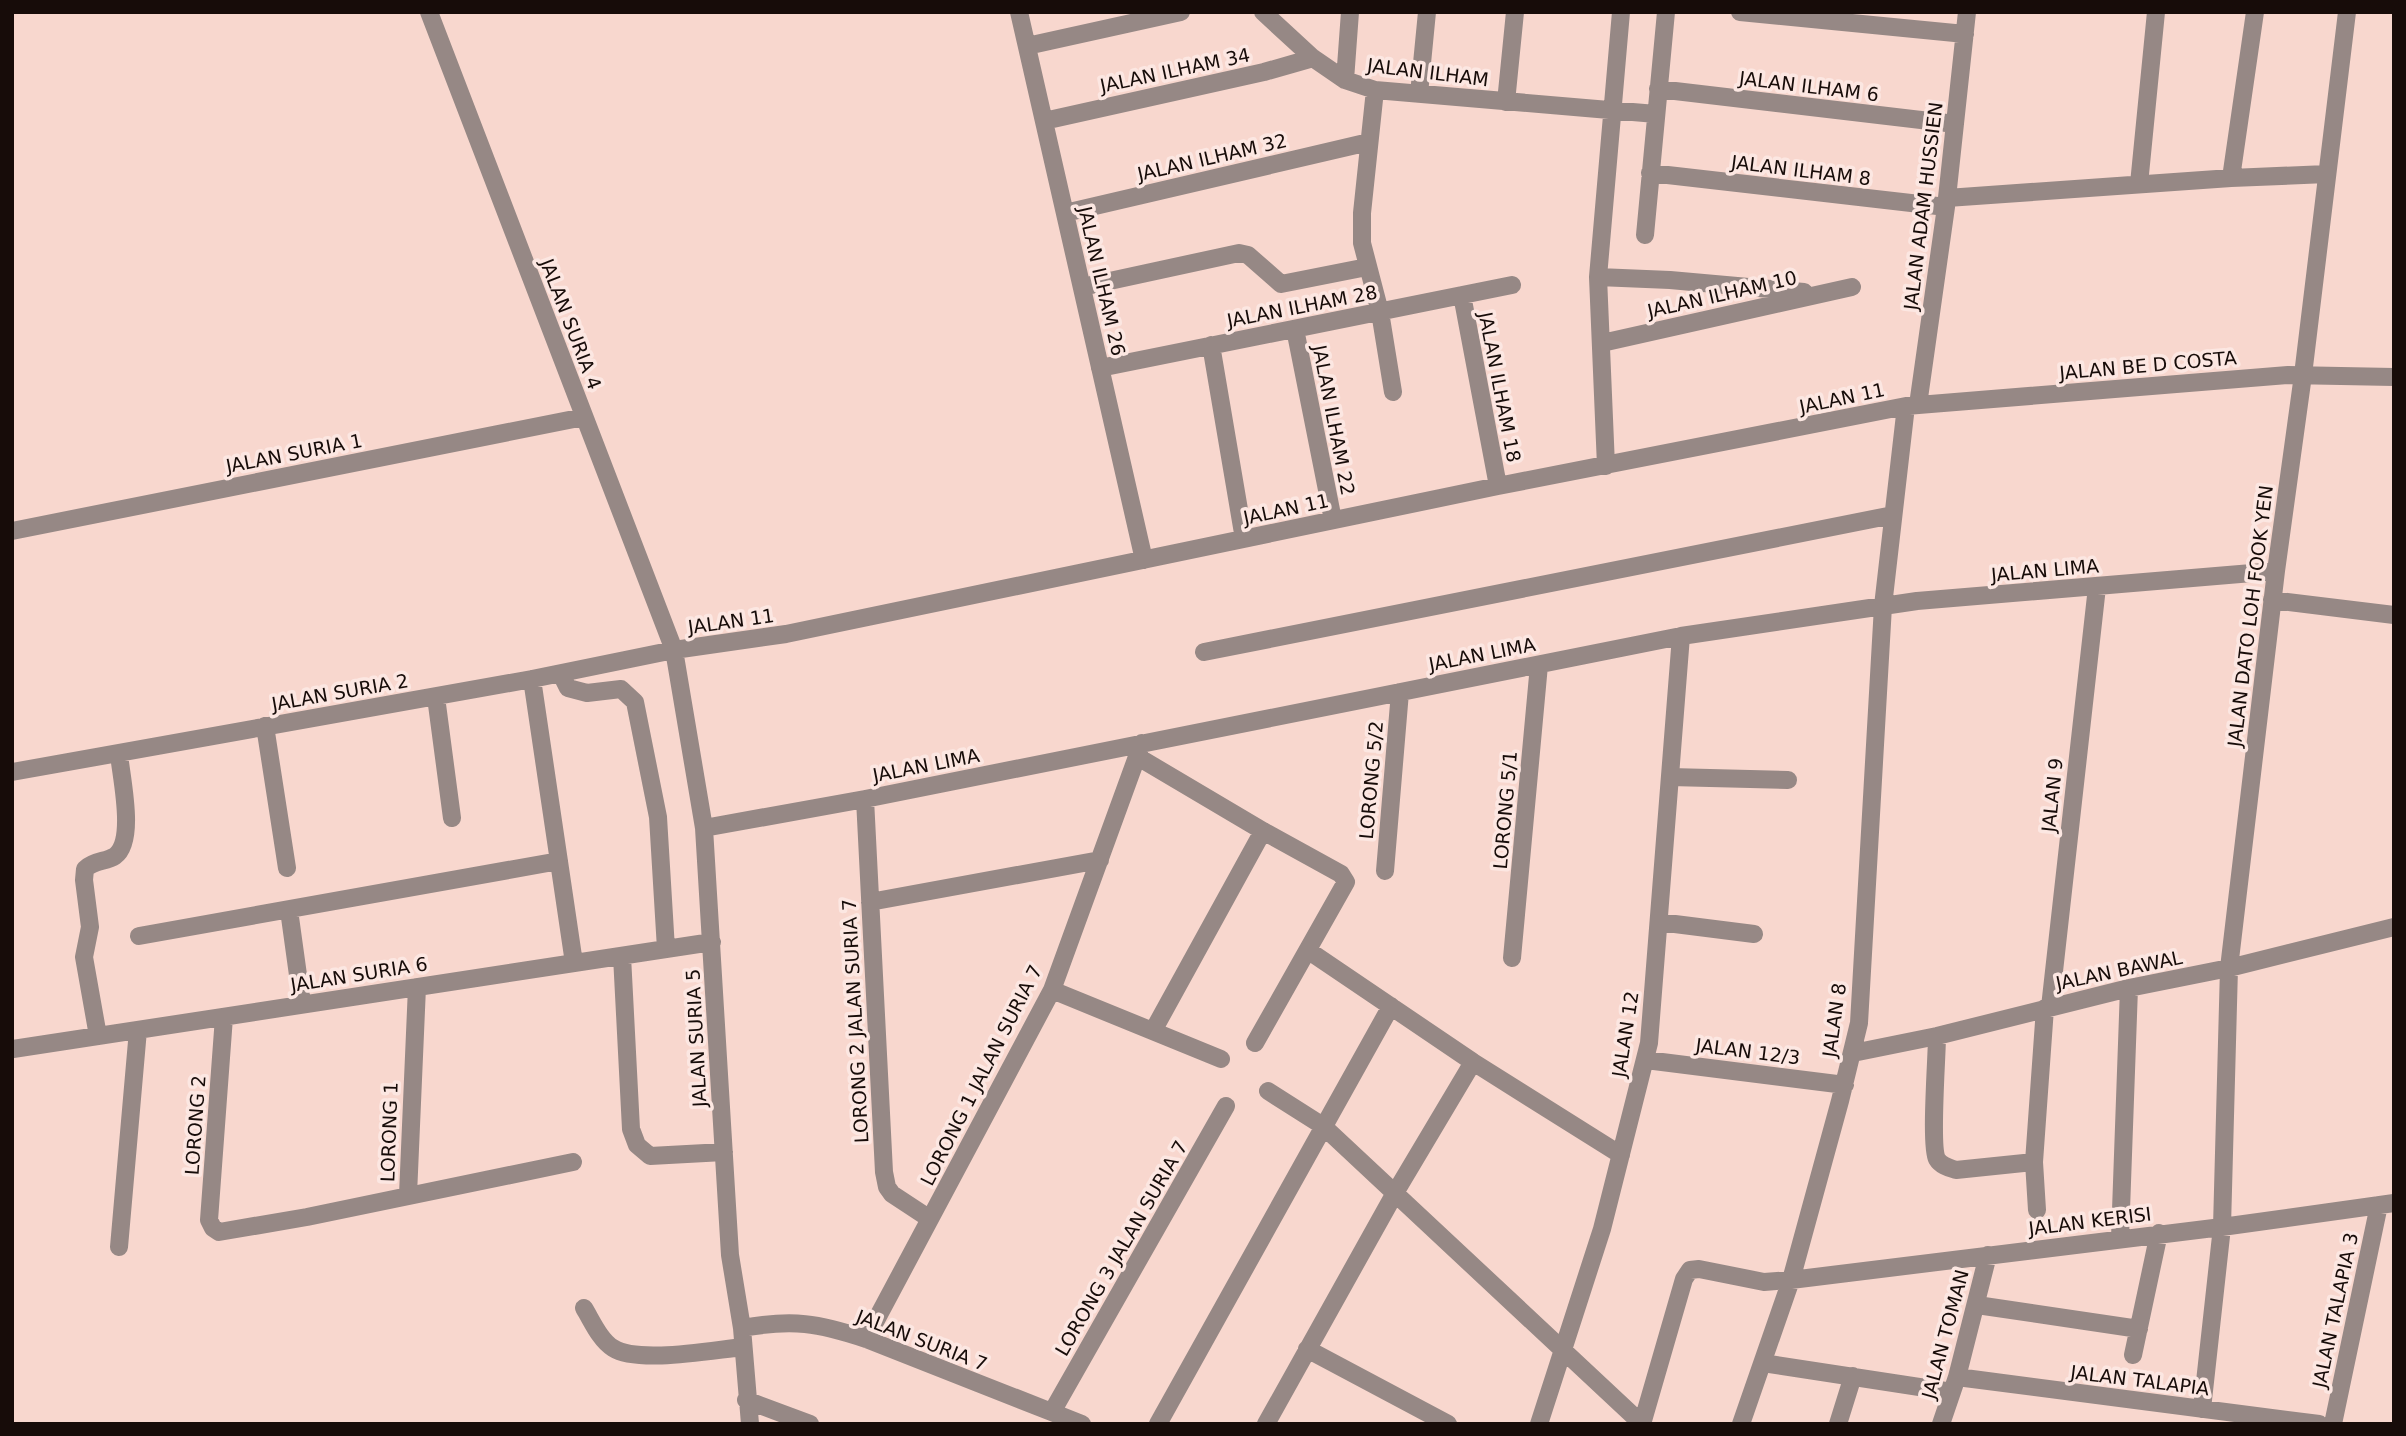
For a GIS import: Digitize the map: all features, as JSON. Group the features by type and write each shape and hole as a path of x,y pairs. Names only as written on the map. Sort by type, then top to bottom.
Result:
{"street":[{"name":"JALAN SURIA 4","path":"429,12 674,650"},
{"name":"JALAN ILHAM 26","path":"1019,12 1144,560"},
{"path":"1027,46 1181,12"},
{"name":"JALAN ILHAM","path":"1264,12 1314,58 1345,80 1375,90 1656,114"},
{"path":"1345,80 1350,12"},
{"path":"1419,94 1427,12"},
{"path":"1506,102 1514,12"},
{"path":"1606,466 1598,277 1621,12"},
{"path":"1645,235 1666,12"},
{"path":"1740,12 1965,34"},
{"name":"JALAN ADAM HUSSIEN","path":"1893,515 1947,203 1967,12"},
{"path":"2139,184 2156,12"},
{"path":"2231,178 2255,12"},
{"name":"JALAN DATO LOH FOOK YEN","path":"2203,1409 2222,1227 2230,968 2272,600 2303,375 2347,12"},
{"name":"JALAN ILHAM 34","path":"1044,121 1277,69 1314,58"},
{"name":"JALAN ILHAM 6","path":"1658,89 1955,124"},
{"path":"1375,90 1362,213 1362,243 1380,312 1393,392"},
{"name":"JALAN ILHAM 32","path":"1065,213 1369,142"},
{"name":"JALAN ILHAM 8","path":"1650,173 1947,203 2139,184 2327,174"},
{"path":"1082,287 1239,253 1248,255 1281,284 1367,268"},
{"path":"1598,277 1670,279 1821,293"},
{"name":"JALAN ILHAM 28","path":"1100,368 1512,285"},
{"name":"JALAN ILHAM 10","path":"1602,343 1852,287"},
{"name":"JALAN ILHAM 18","path":"1462,295 1498,486"},
{"name":"JALAN ILHAM 22","path":"1295,329 1333,520"},
{"path":"1212,345 1244,539"},
{"name":"JALAN BE D COSTA","path":"1912,406 2303,375 2394,377"},
{"name":"JALAN 11","path":"674,650 786,634 1498,486 1912,406"},
{"name":"JALAN SURIA 1","path":"12,531 584,417"},
{"path":"1204,652 1893,515"},
{"name":"JALAN 8","path":"1741,1424 1791,1280 1845,1085 1859,1023 1883,606 1893,515"},
{"name":"JALAN LIMA","path":"705,828 1140,750 1400,692 1681,636 1917,601 2276,571"},
{"name":"JALAN 9","path":"2037,1210 2034,1162 2048,1008 2096,587"},
{"path":"2272,600 2394,615"},
{"name":"JALAN 12","path":"1539,1424 1602,1228 1646,1059 1681,636"},
{"name":"JALAN SURIA 2","path":"12,772 532,680 674,650"},
{"name":"JALAN SURIA 5","path":"674,650 705,828 730,1255 742,1328 750,1424"},
{"name":"LORONG 5/1","path":"1512,958 1539,665"},
{"path":"561,674 568,688 587,693 621,689 635,702 658,817 666,949"},
{"path":"532,680 574,963"},
{"name":"LORONG 5/2","path":"1385,871 1400,692"},
{"path":"436,697 452,818"},
{"path":"265,726 287,868"},
{"path":"1140,750 1263,831 1341,874 1346,882 1255,1043"},
{"name":"LORONG 1 JALAN SURIA 7","path":"866,1339 1052,990 1140,750"},
{"path":"98,1036 84,957 90,927 84,880 85,869 91,863 115,856 124,845 127,831 119,754"},
{"path":"1670,777 1788,780"},
{"name":"LORONG 2 JALAN SURIA 7","path":"865,799 884,1172 887,1187 892,1194 930,1219"},
{"path":"1153,1031 1263,831"},
{"path":"870,902 1100,860"},
{"path":"139,936 559,861"},
{"path":"289,910 302,1004"},
{"path":"1659,922 1755,934"},
{"name":"JALAN BAWAL","path":"1853,1053 1937,1036 2129,988 2230,968 2394,927"},
{"name":"JALAN SURIA 6","path":"13,1049 712,942"},
{"path":"1309,951 1473,1062 1621,1155"},
{"path":"622,956 631,1129 637,1145 650,1156 724,1152"},
{"name":"LORONG 1","path":"417,987 408,1195 573,1161"},
{"path":"2120,1238 2129,988"},
{"path":"1052,990 1221,1059"},
{"path":"1158,1424 1391,1006"},
{"name":"LORONG 2","path":"224,1017 209,1220 213,1228 219,1232 307,1217 408,1195"},
{"path":"120,1247 138,1030"},
{"path":"1937,1036 1934,1141 1938,1160 1956,1170 2034,1162"},
{"name":"JALAN 12/3","path":"1646,1059 1845,1085"},
{"path":"1266,1424 1395,1193 1473,1062"},
{"path":"1268,1091 1324,1126 1642,1424"},
{"name":"LORONG 3 JALAN SURIA 7","path":"1059,1418 1226,1106"},
{"name":"JALAN KERISI","path":"1642,1424 1684,1279 1690,1270 1699,1269 1765,1282 1791,1280 2386,1204"},
{"name":"JALAN TALAPIA 3","path":"2333,1424 2386,1204"},
{"path":"2133,1355 2159,1233"},
{"name":"JALAN TOMAN","path":"1941,1424 1977,1305 1988,1255"},
{"path":"1977,1305 2139,1329"},
{"path":"584,1308 605,1342 625,1354 649,1356 743,1348"},
{"name":"JALAN SURIA 7","path":"742,1328 798,1322 831,1327 1059,1418 1082,1424"},
{"path":"1307,1349 1448,1424"},
{"name":"JALAN TALAPIA","path":"1763,1363 1853,1376 2203,1409 2319,1424"},
{"path":"1838,1424 1853,1376"},
{"path":"746,1400 810,1424"}]}
